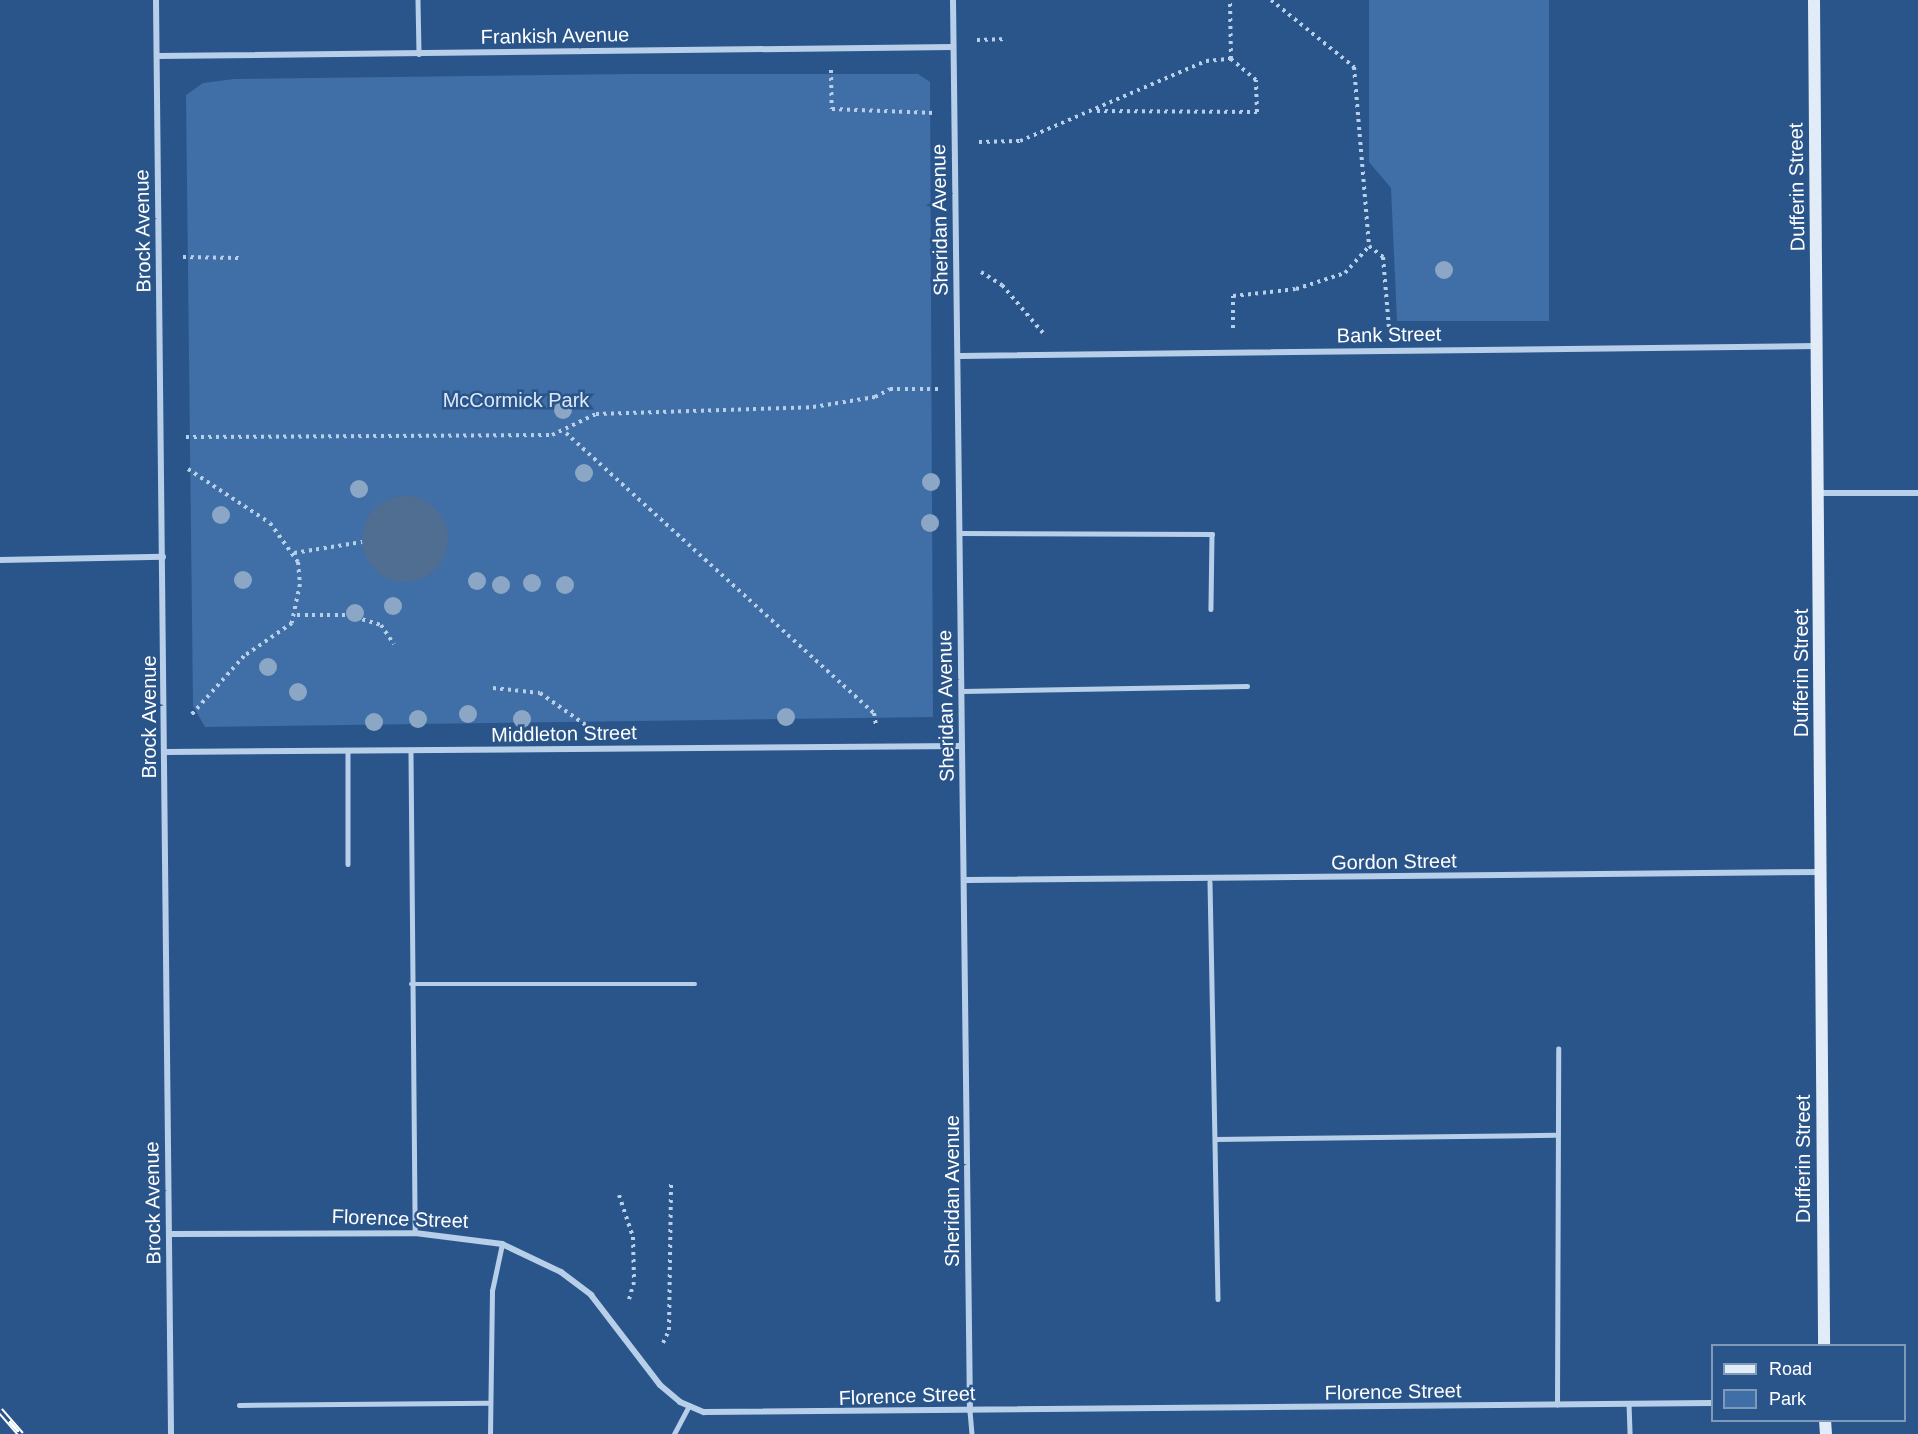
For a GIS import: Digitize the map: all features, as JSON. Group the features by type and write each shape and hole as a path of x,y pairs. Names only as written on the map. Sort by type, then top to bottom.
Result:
{"main road":[{"name":"Dufferin Street","path":"1814,0 1820,493 1824,1344"}],"street":[{"name":"Brock Avenue","path":"156,0 171,1434"},
{"name":"Sheridan Avenue","path":"953,0 960,356 962,746 967,880 970,1411"},
{"name":"Frankish Avenue","path":"157,56 953,47"},
{"name":"Bank Street","path":"960,356 1818,346"},
{"path":"1820,493 1918,493"},
{"path":"0,561 163,557"},
{"name":"Middleton Street","path":"165,752 411,753 962,746"},
{"name":"Gordon Street","path":"967,880 1210,882 1820,872"},
{"name":"Florence Street","path":"170,1234 415,1233 502,1244 561,1272 591,1295 660,1385 689,1406 733,1415 1711,1403"}],"lane":[{"path":"418,0 419,54"},
{"path":"960,532 1212,534 1211,609"},
{"path":"962,691 1247,686"},
{"path":"348,753 348,864"},
{"path":"411,753 411,984 415,1233"},
{"path":"1210,882 1218,1299"},
{"path":"411,984 695,984"},
{"path":"1557,1405 1554,1135 1558,1049"},
{"path":"1216,1139 1554,1135"},
{"path":"490,1434 492,1291 502,1244"},
{"path":"240,1405 489,1403"},
{"path":"1629,1404 1630,1434"},
{"path":"674,1434 689,1406"},
{"path":"970,1411 972,1434"}],"path":[{"path":"1230,0 1232,59"},
{"path":"1233,328 1233,296 1296,289 1345,273 1369,246 1354,67 1271,0"},
{"path":"977,40 1007,39"},
{"path":"979,142 1020,141 1206,61 1232,59 1256,80 1257,112 1094,111"},
{"path":"831,70 832,109 935,113"},
{"path":"1369,246 1383,257 1389,328"},
{"path":"183,257 239,258"},
{"path":"981,272 1002,285 1043,333"},
{"path":"186,437 566,433 596,414 813,407 875,397 890,388 959,388"},
{"path":"566,433 874,712 876,726"},
{"path":"188,469 242,500 294,553 300,584 297,615"},
{"path":"294,553 362,542"},
{"path":"191,716 244,656 297,615 348,615 381,625 394,644"},
{"path":"493,688 556,700 592,730"},
{"path":"663,1343 669,1330 671,1182"},
{"path":"619,1195 633,1237 634,1282 628,1299"}],"green space":[{"path":"1369,0 1549,0 1549,321 1397,321 1391,188 1369,162"},
{"name":"McCormick Park","path":"631,74 918,74 930,82 933,717 205,727 193,706 186,95 203,83 234,79"}],"shaded area":[{"path":"405,496 422,499 436,508 445,522 448,539 445,556 436,570 422,579 405,582 388,579 374,570 365,556 362,539 365,522 374,508 388,499"}],"railway":[{"path":"0,1410 21,1434"}]}
